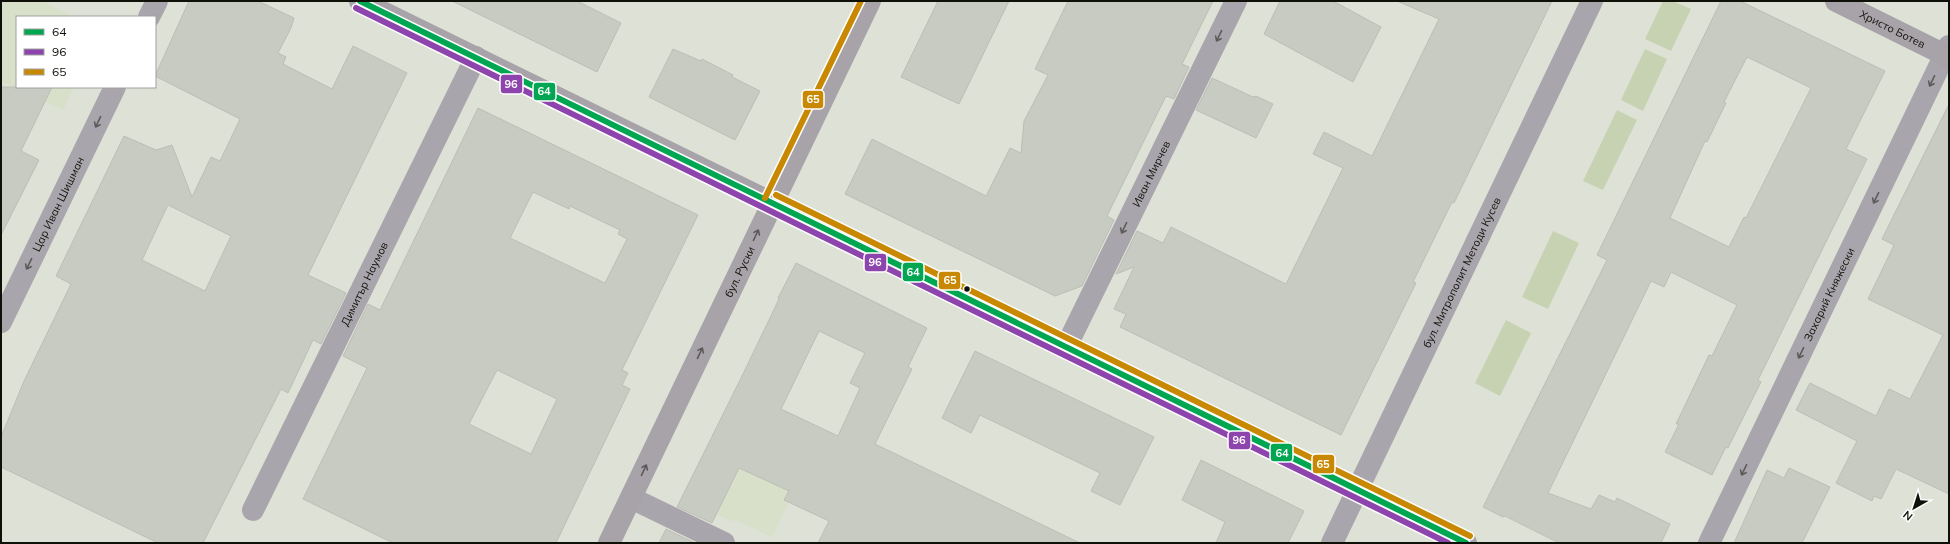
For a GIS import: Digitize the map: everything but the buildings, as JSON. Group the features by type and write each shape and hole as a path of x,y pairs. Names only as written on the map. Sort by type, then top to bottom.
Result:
{"main road":[{"path":"360,1 1466,543"},
{"name":"бул. Руски","path":"609,543 870,1"},
{"name":"Христо Ботев","path":"1836,1 1948,52"}],"street":[{"path":"150,16 157,1"},
{"name":"Иван Мирчев","path":"1066,347 1236,1"},
{"name":"бул. Митрополит Методи Кусев","path":"1332,543 1592,1"},
{"name":"Захарий Княжески","path":"1709,543 1948,52"},
{"name":"Димитър Наумов","path":"253,510 476,57"},
{"name":"Цар Иван Шишман","path":"1,322 115,88"},
{"path":"631,498 724,543"}],"shaded area":[{"path":"1,1 42,1 72,16 16,16 16,88 74,88 63,110 1,81"},
{"path":"1663,1 1673,1 1691,9 1671,51 1645,39"},
{"path":"1645,49 1667,59 1643,111 1621,100"},
{"path":"1617,110 1637,120 1603,190 1583,181"},
{"path":"1553,231 1579,243 1548,309 1522,297"},
{"path":"1506,320 1531,333 1500,396 1475,383"},
{"path":"744,458 763,479 789,491 784,500 789,502 772,537 736,520 734,522 716,514"}],"transit line":[{"name":"64","path":"360,1 1466,543"},
{"name":"65","path":"765,198 861,1"},
{"name":"96","path":"356,8 1448,543"},
{"name":"65","path":"776,195 1470,536"}]}
